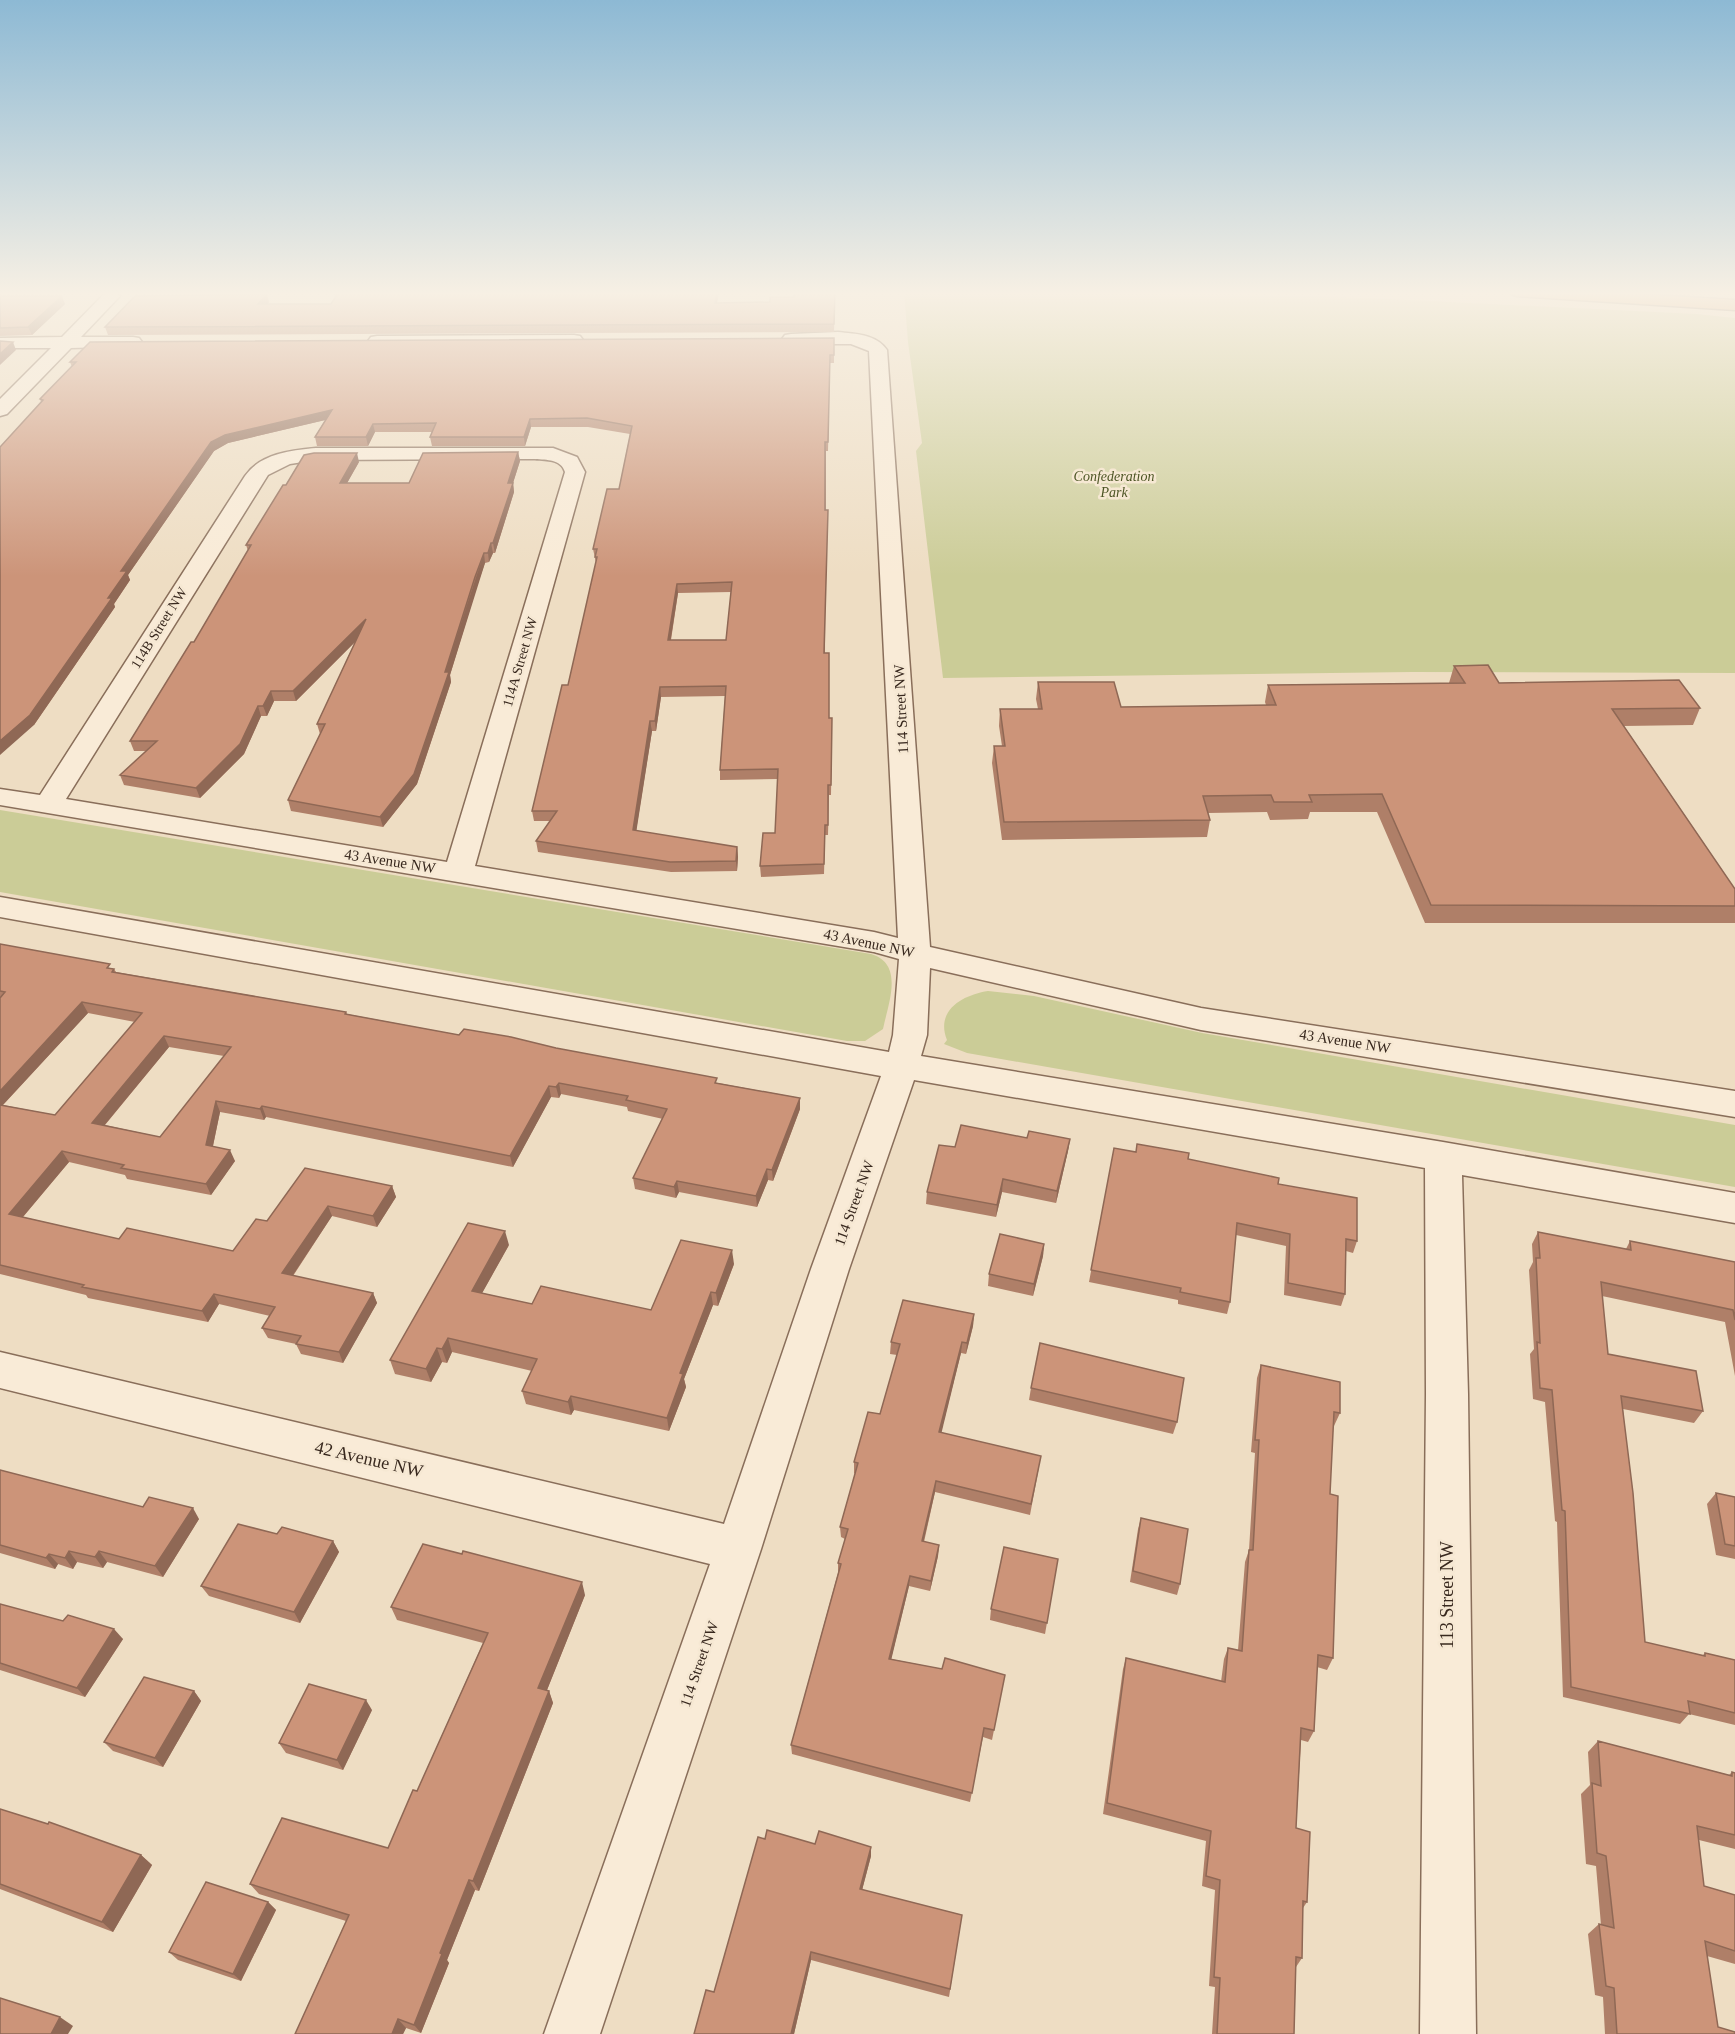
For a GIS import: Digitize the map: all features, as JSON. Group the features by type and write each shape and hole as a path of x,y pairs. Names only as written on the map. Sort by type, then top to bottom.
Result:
{"street":[{"path":"0,410 24,386"},
{"name":"114 Street NW","path":"572,2034 738,1549 830,1269 902,1065 910,1035 915,953 880,386"},
{"name":"114B Street NW","path":"48,805 255,476 265,467 279,460 316,454 535,453 564,457"},
{"name":"114A Street NW","path":"459,872 575,472 573,465 564,457"},
{"name":"43 Avenue NW","path":"0,797 874,942 1041,984 1201,1019 1735,1104"},
{"path":"0,907 856,1060 902,1065 1443,1156 1735,1208"},
{"name":"113 Street NW","path":"1443,1156 1447,1394 1448,2034"},
{"name":"42 Avenue NW","path":"0,1370 738,1549"}],"green space":[{"name":"Confederation Park","path":"914,386 1735,386 1735,673 1412,672 943,678 916,451 922,443"},
{"path":"0,810 871,954 888,966 892,986 888,1008 883,1029 865,1041 847,1041 0,892"},
{"path":"988,991 1034,996 1202,1033 1735,1125 1735,1187 967,1053 944,1044 947,1040 944,1029 948,1012 961,1000"}],"building":[{"path":"53,386 829,386 828,442 825,442 825,510 828,510 824,653 829,653 829,718 832,718 831,785 828,785 828,825 825,825 824,864 760,866 763,833 775,833 778,769 720,770 726,686 660,687 655,721 650,721 633,830 737,847 736,861 670,862 536,841 557,811 532,811 562,685 568,685 597,557 595,557 597,549 593,549 607,489 619,489 632,426 587,418 530,419 524,437 430,437 436,423 373,424 366,437 315,437 332,410 225,435 211,442 121,571 127,571 108,598 112,598 30,715 0,741 0,447 43,400 40,399","holes":["732,582 726,640 668,640 677,584"]},
{"path":"518,452 508,483 513,483 493,543 488,553 484,553 475,577 445,672 449,672 414,774 380,817 288,800 325,724 317,724 366,619 293,691 271,691 263,706 258,706 240,744 196,788 120,775 157,741 130,741 191,642 194,642 251,545 246,545 304,455 357,453 340,483 409,483 423,453"},
{"path":"1488,665 1499,683 1679,680 1700,708 1612,709 1735,889 1735,906 1431,905 1382,794 1309,795 1312,802 1274,802 1271,795 1203,796 1210,820 1004,822 994,746 1005,746 1000,709 1042,709 1038,682 1114,682 1121,707 1276,705 1268,685 1465,683 1454,666"},
{"path":"0,944 110,964 107,968 114,969 112,972 346,1012 345,1014 459,1035 464,1029 511,1037 556,1048 717,1078 715,1083 800,1098 772,1170 767,1169 756,1196 677,1181 674,1187 633,1178 667,1109 626,1100 628,1096 559,1083 556,1087 549,1086 510,1156 262,1106 260,1109 216,1101 206,1145 230,1150 206,1184 121,1168 124,1165 62,1151 9,1214 119,1239 127,1228 233,1251 256,1219 267,1221 305,1168 392,1186 373,1216 328,1206 282,1273 373,1293 339,1352 296,1344 301,1336 262,1328 275,1307 214,1294 202,1311 82,1287 84,1285 0,1265 0,1105 55,1115 142,1013 82,1002 0,1091 0,998 5,992 0,991","holes":["164,1036 231,1047 160,1137 92,1123"]},
{"path":"961,1125 1027,1138 1029,1131 1070,1139 1057,1191 1003,1179 997,1205 927,1192 939,1145 955,1147"},
{"path":"1137,1144 1189,1153 1188,1159 1279,1178 1278,1184 1357,1198 1357,1241 1346,1239 1345,1294 1288,1283 1290,1234 1237,1223 1230,1302 1180,1292 1181,1288 1091,1270 1114,1148 1136,1152"},
{"path":"468,1223 505,1231 472,1291 532,1304 541,1286 651,1310 681,1240 732,1250 716,1293 711,1292 680,1373 683,1374 667,1418 571,1396 568,1402 522,1391 537,1359 448,1338 442,1349 437,1348 426,1369 390,1360"},
{"path":"1538,1232 1631,1250 1630,1241 1735,1262 1735,1320 1733,1310 1601,1282 1608,1354 1696,1371 1703,1411 1621,1396 1633,1493 1645,1642 1705,1656 1705,1653 1735,1660 1735,1713 1688,1701 1690,1714 1571,1687 1565,1511 1562,1510 1552,1390 1540,1388 1537,1342 1540,1343 1536,1258 1540,1258"},
{"path":"1000,1234 1044,1244 1034,1284 989,1274"},
{"path":"903,1300 974,1314 967,1343 962,1342 939,1432 1041,1456 1031,1504 936,1481 922,1541 939,1545 931,1581 910,1576 889,1659 942,1669 945,1658 1005,1675 994,1730 984,1728 972,1793 791,1745 841,1564 838,1563 848,1529 840,1527 858,1463 854,1462 868,1412 880,1414 900,1344 891,1342"},
{"path":"1040,1343 1184,1378 1177,1422 1031,1388"},
{"path":"1261,1365 1340,1382 1340,1413 1334,1412 1330,1494 1338,1496 1333,1658 1318,1655 1314,1731 1301,1728 1296,1828 1310,1832 1307,1902 1303,1901 1302,1958 1296,1957 1294,2034 1217,2034 1220,1978 1214,1977 1220,1880 1206,1876 1211,1831 1107,1803 1126,1658 1225,1682 1228,1648 1242,1651 1249,1550 1253,1550 1259,1440 1255,1440"},
{"path":"0,1470 143,1507 149,1497 193,1508 155,1566 99,1551 95,1557 69,1551 65,1558 49,1554 46,1558 0,1545"},
{"path":"1716,1493 1735,1497 1735,1546 1725,1544"},
{"path":"1141,1518 1188,1529 1180,1584 1133,1571"},
{"path":"238,1524 277,1534 282,1527 333,1541 294,1612 201,1586"},
{"path":"423,1544 462,1554 463,1551 582,1582 538,1688 549,1691 473,1881 469,1880 414,2025 398,2019 392,2034 295,2034 349,1915 250,1884 282,1818 388,1848 413,1790 417,1791 488,1633 391,1607"},
{"path":"1004,1547 1058,1559 1047,1623 991,1609"},
{"path":"0,1604 63,1621 68,1615 114,1629 77,1688 0,1663"},
{"path":"144,1677 194,1691 155,1758 104,1742"},
{"path":"309,1684 366,1700 337,1760 279,1743"},
{"path":"1598,1741 1732,1776 1732,1772 1735,1773 1735,1835 1697,1826 1704,1886 1735,1895 1735,1951 1705,1941 1718,2027 1735,2032 1735,2034 1617,2034 1614,1988 1606,1986 1599,1924 1614,1928 1606,1856 1597,1853 1592,1783 1601,1786"},
{"path":"0,1809 48,1824 49,1822 141,1855 102,1922 0,1884"},
{"path":"767,1830 815,1844 819,1831 871,1847 860,1889 962,1915 950,1989 811,1952 791,2034 694,2034 706,1990 714,1992 758,1837 765,1839"},
{"path":"206,1882 268,1902 233,1974 169,1952"},
{"path":"0,1998 60,2017 51,2034 0,2034"}]}
